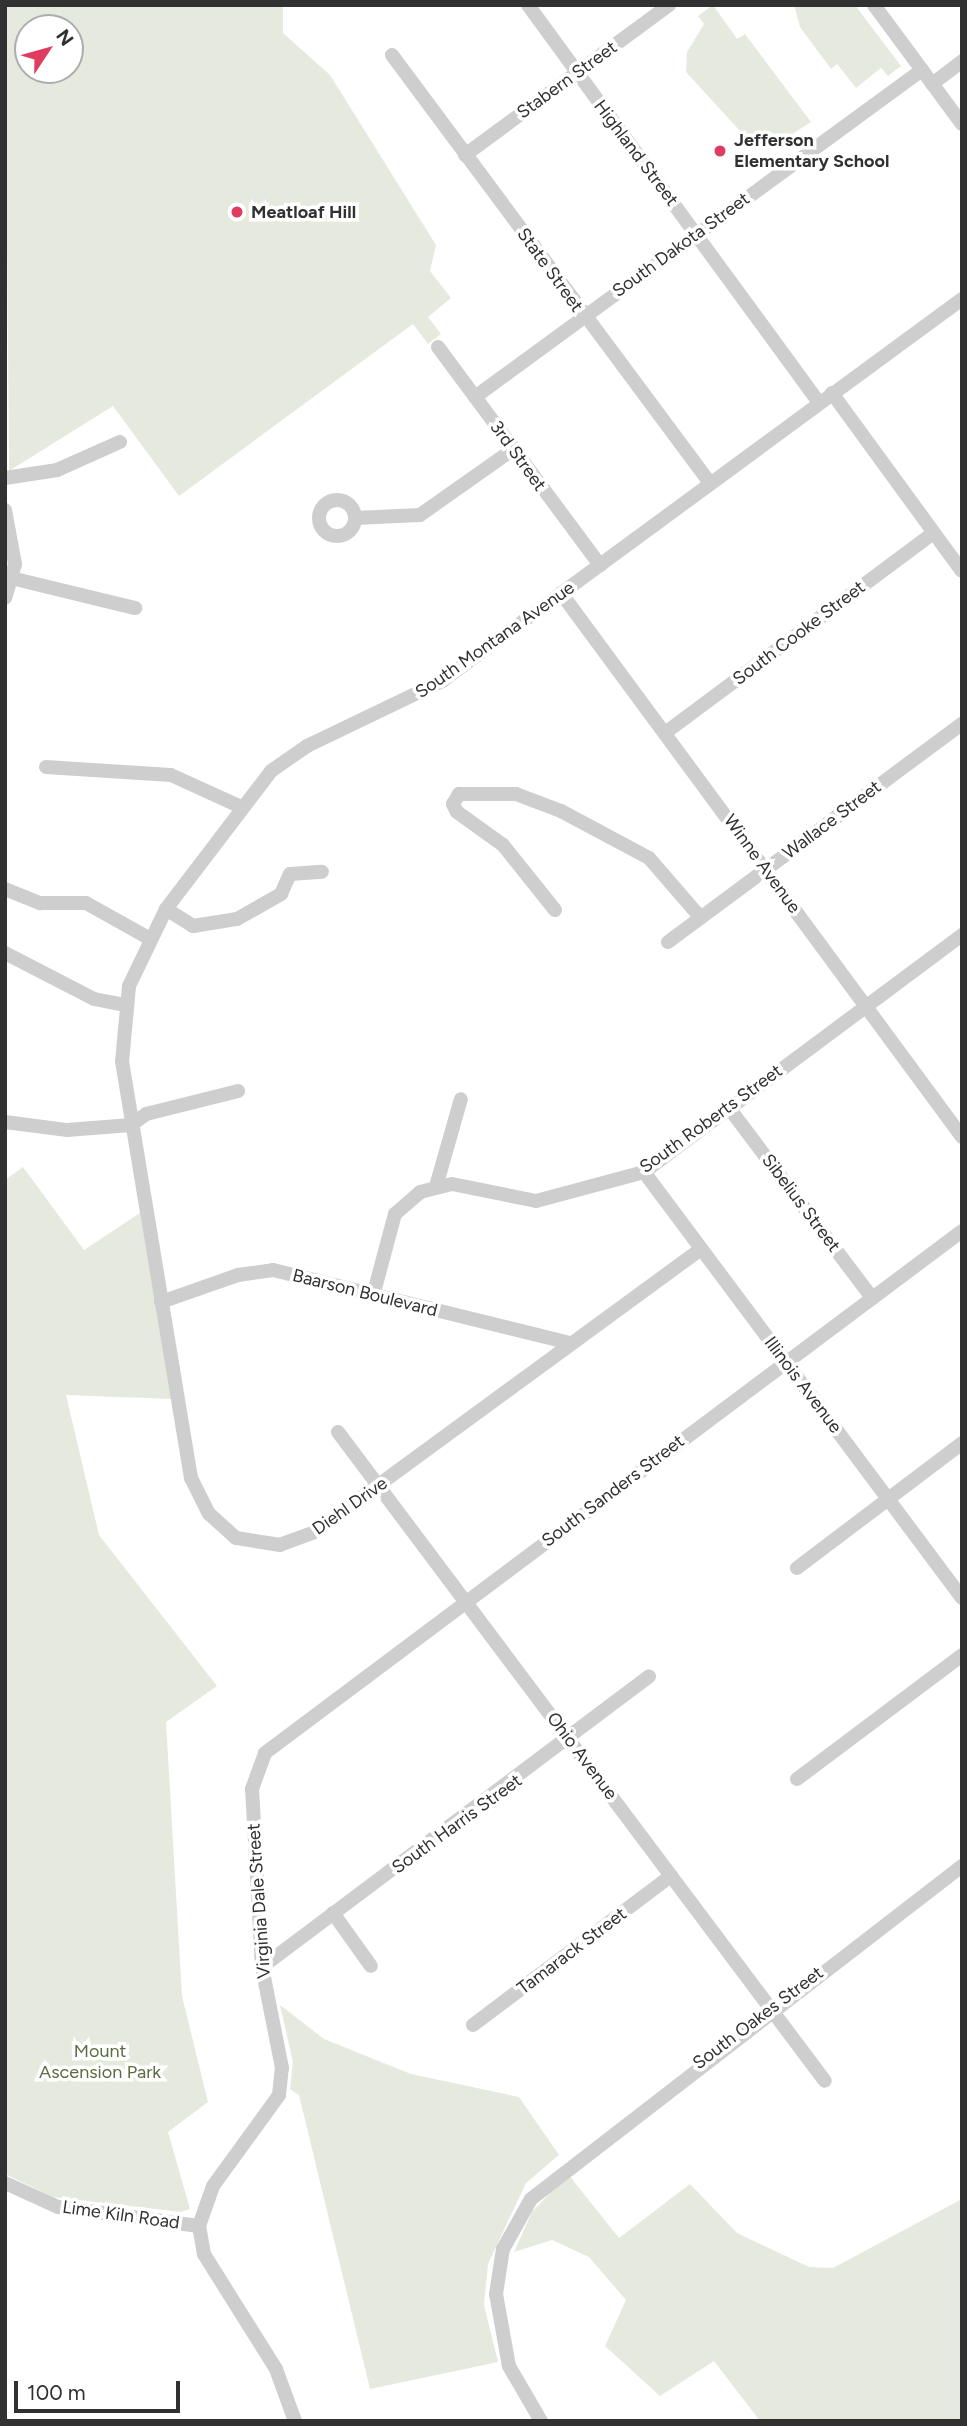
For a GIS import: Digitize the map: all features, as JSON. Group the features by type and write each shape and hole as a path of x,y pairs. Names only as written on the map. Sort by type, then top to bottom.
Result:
{"street":[{"name":"Highland Street","path":"528,5 819,402"},
{"name":"Stabern Street","path":"465,155 669,5"},
{"path":"874,5 962,124"},
{"name":"State Street","path":"392,55 584,317 710,483"},
{"path":"932,84 962,61"},
{"name":"South Dakota Street","path":"475,397 922,70"},
{"name":"South Montana Avenue","path":"131,1125 121,1053 124,1005 149,938 166,909 239,806 289,758 424,692 962,299"},
{"name":"3rd Street","path":"438,346 512,450 600,565"},
{"path":"832,393 962,571"},
{"path":"5,478 66,467 120,442"},
{"path":"355,518 420,515 512,450"},
{"path":"5,510 15,546 11,578 5,598"},
{"name":"South Cooke Street","path":"665,733 933,533"},
{"path":"11,578 135,608"},
{"name":"Winne Avenue","path":"561,593 962,1137"},
{"name":"Wallace Street","path":"668,942 962,724"},
{"path":"46,766 171,775 239,806"},
{"path":"555,910 503,845 457,812 459,794 516,794 561,811 649,858 701,918"},
{"path":"166,909 193,926 237,919 281,894 290,874 322,872"},
{"path":"5,889 40,903 86,903 149,938"},
{"name":"South Roberts Street","path":"437,1183 520,1202 644,1172 962,935"},
{"path":"5,953 94,999 124,1005"},
{"path":"5,1122 67,1130 131,1125 146,1114 239,1091"},
{"path":"373,1296 395,1214 437,1183 461,1099"},
{"name":"Sibelius Street","path":"729,1108 872,1298"},
{"name":"Diehl Drive","path":"131,1125 191,1478 217,1524 249,1543 289,1543 315,1532 701,1249"},
{"name":"Illinois Avenue","path":"644,1172 962,1598"},
{"name":"South Sanders Street","path":"265,1753 962,1231"},
{"name":"Baarson Boulevard","path":"161,1302 255,1270 571,1343"},
{"name":"Ohio Avenue","path":"338,1432 825,2081"},
{"path":"797,1568 962,1443"},
{"path":"797,1779 962,1655"},
{"name":"South Harris Street","path":"262,1967 570,1741 649,1676"},
{"name":"Virginia Dale Street","path":"199,2226 213,2186 279,2095 282,2068 262,1967 252,1789 265,1753"},
{"name":"South Oakes Street","path":"541,2421 509,2366 498,2330 496,2286 516,2223 557,2173 771,2008 962,1866"},
{"name":"Tamarack Street","path":"473,2025 671,1876"},
{"path":"333,1913 371,1966"},
{"name":"Lime Kiln Road","path":"5,2183 58,2207 199,2226"},
{"path":"199,2226 204,2254 276,2369 295,2421"}],"green space":[{"path":"5,5 283,5 283,33 330,75 436,245 430,271 451,298 428,317 441,334 428,344 413,324 179,496 113,406 9,471"},
{"path":"713,5 737,39 745,34 811,122 789,136 752,144 686,72 687,52 704,24 698,16"},
{"path":"794,5 855,5 901,66 888,76 881,68 856,88 837,64 831,69 800,27"},
{"name":"Mount Ascension Park","path":"23,1167 84,1250 140,1213 172,1399 66,1395 99,1535 217,1686 166,1722 182,1996 208,2102 168,2132 190,2209 181,2212 53,2197 5,2174 5,1180"},
{"path":"280,2005 324,2039 411,2074 519,2097 559,2155 526,2183 488,2264 484,2305 498,2362 370,2389 299,2095 290,2089 293,2062"},
{"path":"568,2174 619,2238 690,2184 737,2233 809,2267 833,2268 962,2199 962,2421 760,2421 714,2361 660,2396 605,2346 626,2300 589,2257 552,2240 514,2252 532,2212"}],"place":[{"name":"Jefferson Elementary School","path":"720,151"},
{"name":"Meatloaf Hill","path":"237,212"}]}
